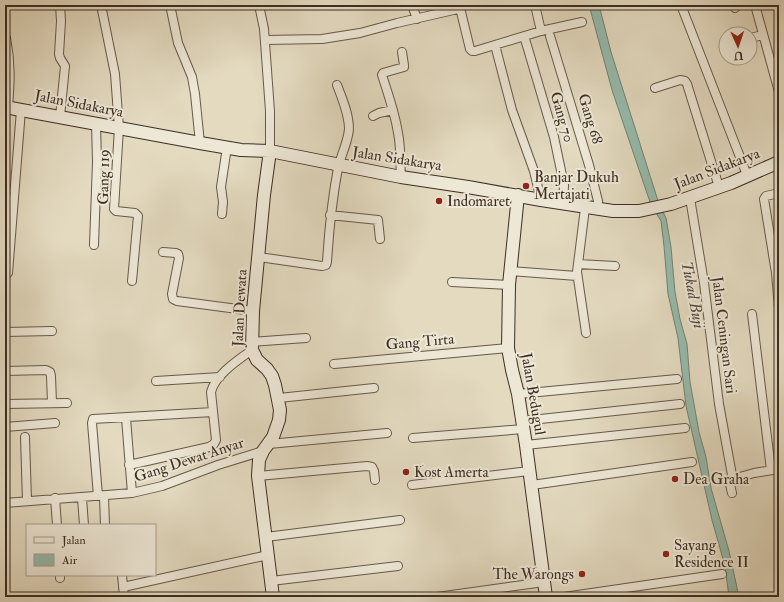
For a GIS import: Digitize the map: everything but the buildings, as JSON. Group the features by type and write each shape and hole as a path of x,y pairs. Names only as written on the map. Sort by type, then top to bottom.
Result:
{"street":[{"path":"60,5 62,21 59,54 65,66 60,117"},
{"path":"101,5 114,74 119,128"},
{"path":"170,5 178,43 192,77 200,143"},
{"path":"268,5 260,8 265,40 270,112 270,151"},
{"path":"412,5 417,18"},
{"path":"536,5 541,31"},
{"path":"682,5 748,175"},
{"path":"755,5 779,92"},
{"path":"265,40 322,39 370,31 397,23 458,9 461,12 470,48 472,51 475,51 541,31 582,22"},
{"path":"758,36 763,35"},
{"name":"Gang 68","path":"550,36 589,165 598,201 598,210"},
{"path":"6,38 10,60 11,81 6,107"},
{"name":"Gang 70","path":"524,39 554,137 564,185 563,204"},
{"path":"495,45 512,110 534,171 541,200"},
{"path":"401,177 400,146 393,110 382,75 383,73 404,67 402,52"},
{"path":"655,88 680,80 685,81 687,84 719,187"},
{"path":"259,257 324,266 327,262 330,215 339,166 348,137 349,128 347,116 337,84"},
{"name":"Jalan Sidakarya","path":"6,107 200,143 241,150 270,151 339,166 518,195 598,210 639,211 671,204 719,187 779,162"},
{"path":"6,273 21,110"},
{"path":"373,116 393,110"},
{"path":"94,246 97,162 96,124"},
{"name":"Gang 119","path":"119,128 114,209 116,211 135,213 138,216 132,281"},
{"path":"222,214 223,202 221,187 227,147"},
{"name":"Jalan Dewata","path":"270,151 264,195 253,311 252,346 257,360 272,376 279,398 279,420 259,460 258,476 273,597"},
{"path":"779,193 766,196 764,199 776,273 779,308"},
{"name":"Jalan Bedugul","path":"518,195 509,285 508,348 523,425 546,597"},
{"name":"Jalan Ceningan Sari","path":"690,198 704,283 719,404 732,475"},
{"path":"585,208 577,276 586,333"},
{"path":"330,215 376,219 379,222 380,239"},
{"path":"163,252 178,254 179,258 172,294 174,299 177,301 253,311"},
{"path":"578,264 615,266"},
{"path":"510,271 577,276"},
{"path":"452,282 509,285"},
{"path":"732,493 729,480 775,470 752,314"},
{"path":"5,332 52,331"},
{"path":"129,465 209,447 214,444 216,440 211,392 214,383 252,346 306,338"},
{"name":"Gang Tirta","path":"334,364 508,348"},
{"path":"5,371 48,371 51,376 52,403"},
{"path":"156,381 220,377"},
{"path":"518,394 677,379"},
{"path":"279,398 374,388"},
{"path":"5,404 67,404"},
{"path":"413,438 680,404"},
{"path":"105,524 92,421 97,419 213,412"},
{"path":"126,418 132,493"},
{"path":"5,427 55,423"},
{"path":"526,445 686,428"},
{"name":"Gang Dewat Anyar","path":"5,503 132,493 162,486 266,447 387,433"},
{"path":"25,437 27,501"},
{"path":"532,485 692,462"},
{"path":"258,476 367,466 372,467 375,480"},
{"path":"412,484 530,471"},
{"path":"55,498 57,524"},
{"path":"82,498 84,524"},
{"path":"266,537 400,520"},
{"path":"123,587 268,555"},
{"path":"271,581 398,566"},
{"path":"564,597 722,574"},
{"path":"122,576 124,597"},
{"path":"437,597 544,582"}],"water":[{"path":"589,5 599,5 611,52 659,204 666,218 671,247 675,292 687,344 690,382 699,432 706,457 711,488 729,551 739,597 729,597 725,566 712,520 686,406 678,338 668,294 661,221 651,205 612,90"}],"place":[{"name":"Banjar Dukuh Mertajati","path":"526,186"},
{"name":"Indomaret","path":"439,201"},
{"name":"Kost Amerta","path":"406,472"},
{"name":"Dea Graha","path":"675,479"},
{"name":"Sayang Residence II","path":"666,554"},
{"name":"The Warongs","path":"582,574"}],"water label":[{"name":"Tukad Buji","path":"693,295"}]}
